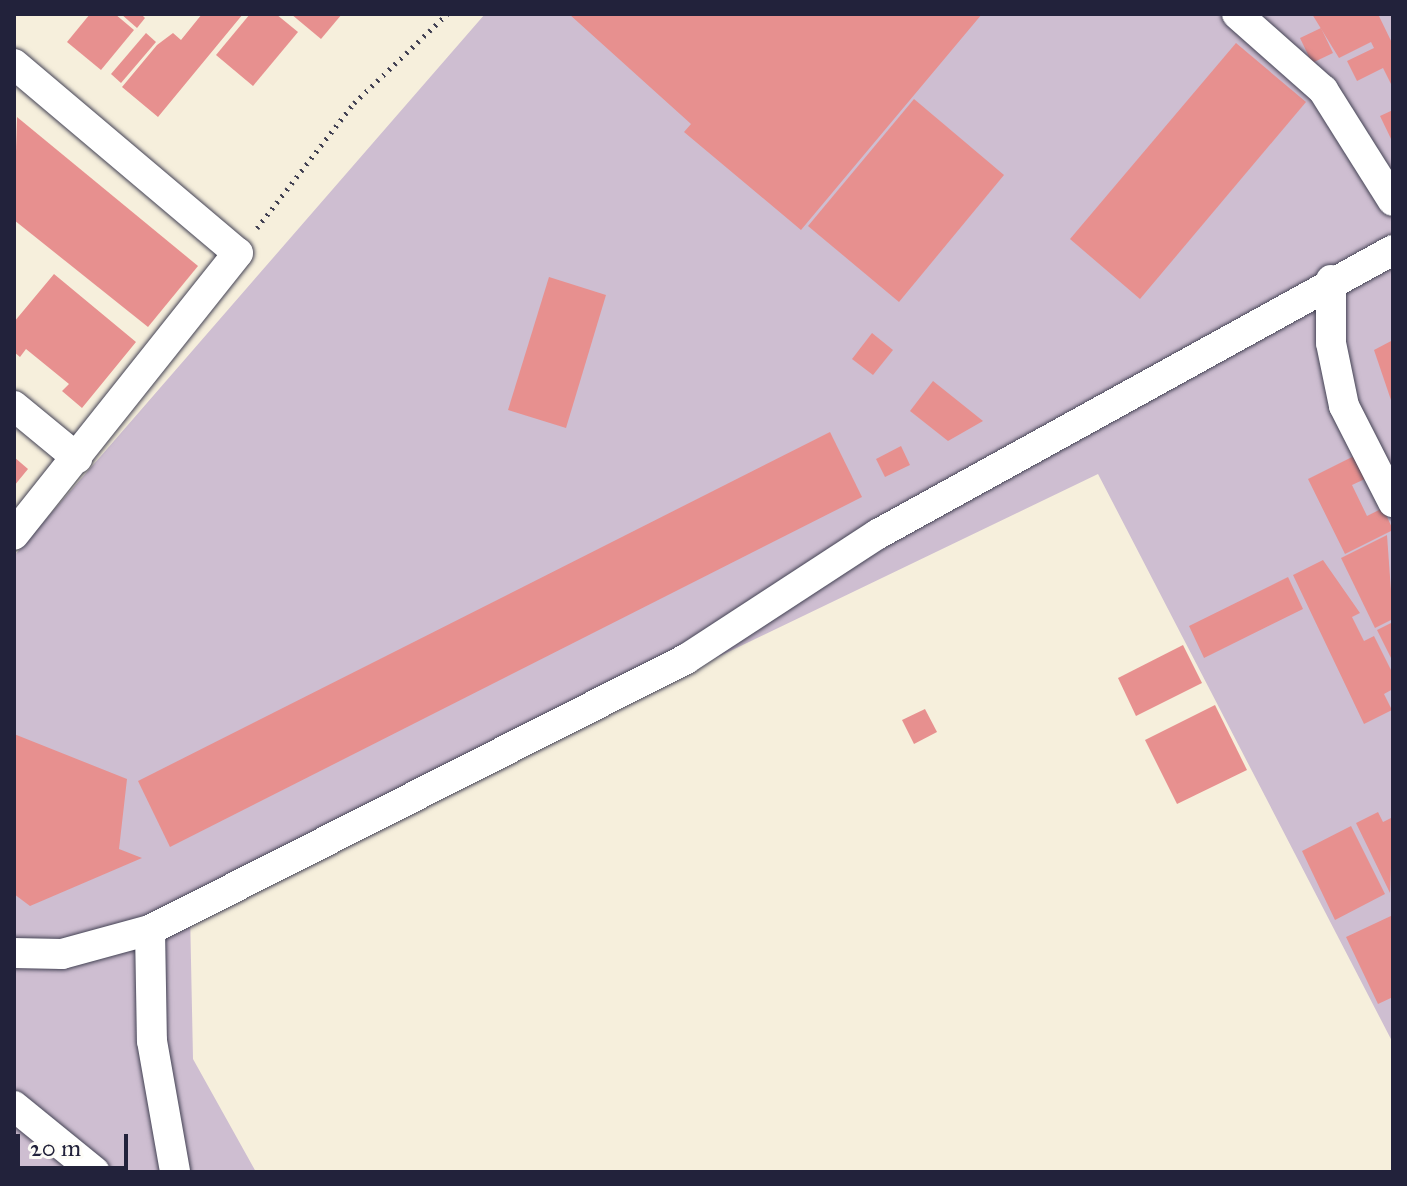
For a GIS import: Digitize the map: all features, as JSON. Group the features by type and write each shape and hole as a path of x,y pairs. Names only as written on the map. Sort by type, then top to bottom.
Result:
{"street":[{"path":"1237,14 1323,90 1393,201"},
{"path":"14,64 238,253 14,535"},
{"path":"14,953 62,954 150,930 686,659 878,534 1331,280 1393,250"},
{"path":"1331,280 1331,343 1344,406 1393,502"},
{"path":"14,406 77,458"},
{"path":"150,930 152,1041 175,1172"},
{"path":"14,1106 95,1172"}],"path":[{"path":"238,253 354,103 447,14"}],"shaded area":[{"path":"485,14 1393,14 1393,1043 1098,474 190,911 193,1059 256,1172 14,1172 14,556"}],"building":[{"path":"90,14 115,14 134,30 101,70 67,42"},
{"path":"121,14 141,14 145,18 137,28"},
{"path":"202,14 243,14 158,117 122,87 157,45 173,33 181,40"},
{"path":"250,14 276,14 298,32 253,86 216,55"},
{"path":"291,14 342,14 321,39"},
{"path":"569,14 982,14 801,230 684,132 691,124"},
{"path":"1312,14 1378,14 1393,45 1393,88 1383,68 1357,81 1347,61 1374,48 1371,42 1339,58"},
{"path":"1321,28 1333,53 1312,63 1300,38"},
{"path":"146,33 156,42 121,83 111,74"},
{"path":"1236,43 1306,102 1140,299 1070,239"},
{"path":"914,99 1004,175 899,302 808,226"},
{"path":"1393,110 1393,143 1380,116"},
{"path":"17,117 198,266 148,327 14,220"},
{"path":"54,274 136,342 82,408 62,391 69,384 26,349 20,357 14,352 14,322"},
{"path":"549,277 606,295 566,428 508,410"},
{"path":"872,333 893,350 873,375 852,359"},
{"path":"1393,340 1393,406 1374,350"},
{"path":"933,381 983,421 948,441 910,411"},
{"path":"830,432 862,497 170,847 138,781"},
{"path":"901,446 910,465 885,477 876,459"},
{"path":"1356,455 1367,478 1352,485 1367,516 1383,508 1393,530 1345,554 1308,479"},
{"path":"14,457 28,469 14,486"},
{"path":"1387,535 1393,619 1375,628 1341,558"},
{"path":"1323,560 1360,613 1352,617 1364,641 1374,636 1393,674 1393,689 1384,694 1392,710 1364,724 1293,575"},
{"path":"1288,577 1303,609 1204,658 1189,626"},
{"path":"1393,622 1393,662 1377,630"},
{"path":"1183,645 1202,683 1136,716 1118,678"},
{"path":"1215,705 1247,770 1177,804 1145,740"},
{"path":"925,709 937,732 914,744 902,720"},
{"path":"14,734 127,779 119,849 142,858 30,906 14,894"},
{"path":"1378,812 1383,822 1393,817 1390,893 1356,823"},
{"path":"1351,826 1385,894 1335,920 1302,851"},
{"path":"1393,915 1393,997 1378,1004 1346,937"}]}
